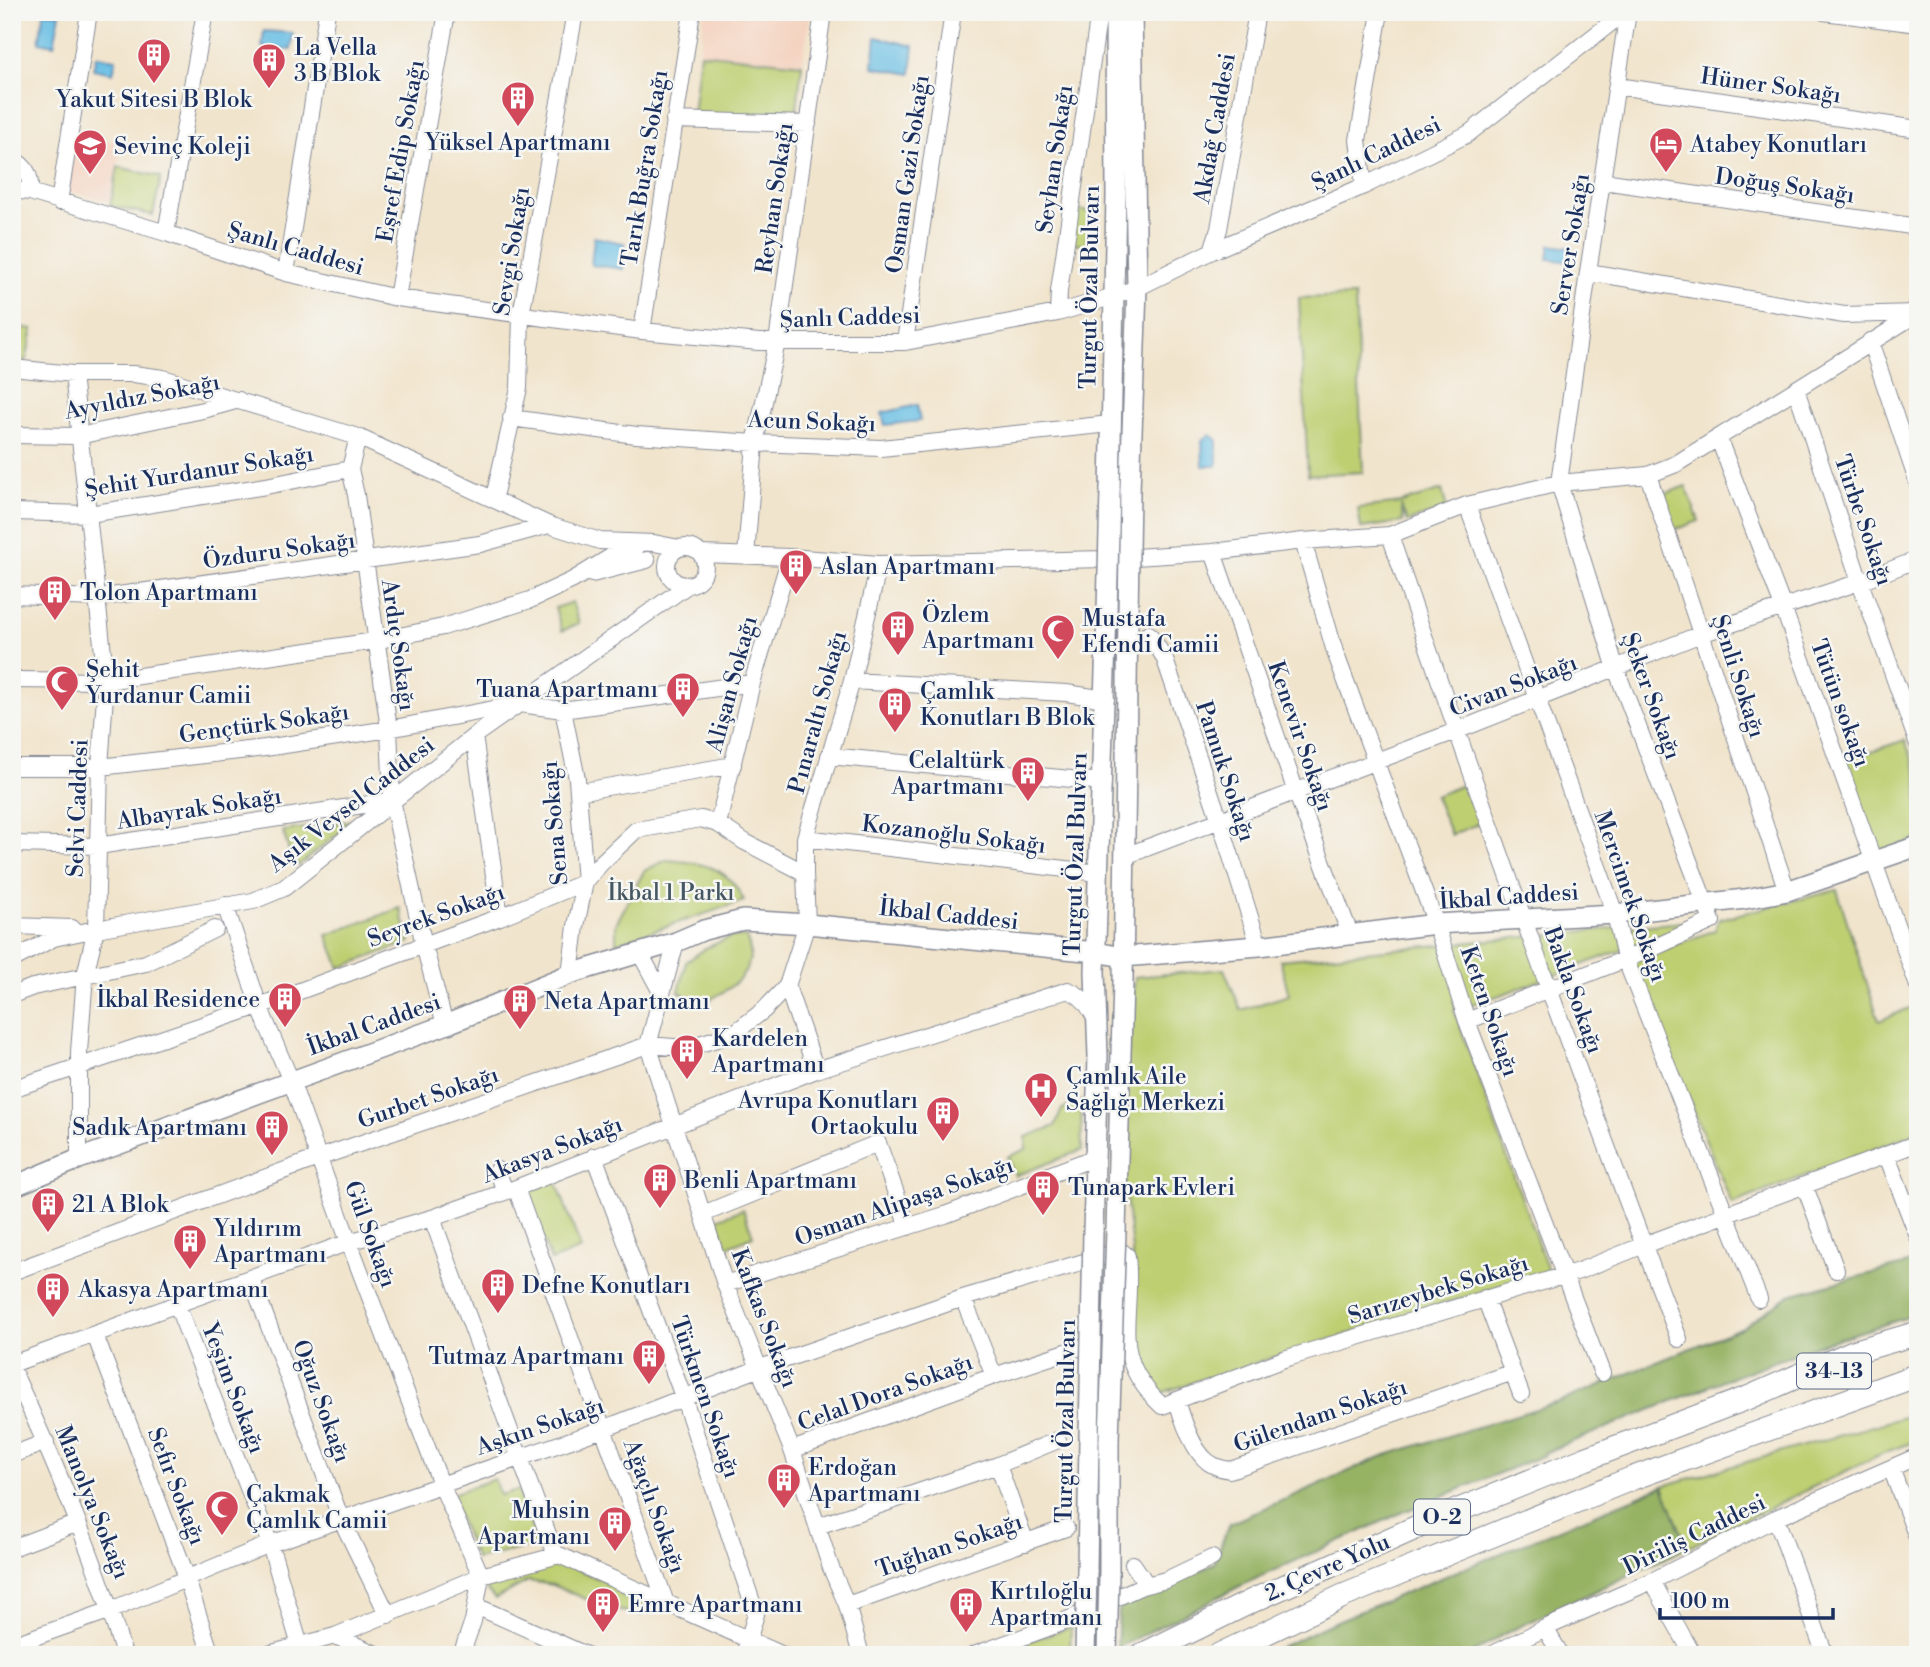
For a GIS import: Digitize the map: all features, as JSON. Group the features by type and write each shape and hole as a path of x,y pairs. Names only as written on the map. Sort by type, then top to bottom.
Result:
{"highway":[{"path":"1750,1397 1853,1352 1918,1333"},
{"name":"34-13","path":"1750,1397 1918,1346"},
{"name":"34-13","path":"1761,1430 1918,1375"},
{"path":"1761,1430 1918,1387"},
{"name":"2. Çevre Yolu","path":"1142,1655 1252,1601 1424,1524 1585,1459 1750,1397"},
{"name":"2. Çevre Yolu","path":"1219,1655 1343,1596 1633,1478 1761,1430"}],"main road":[{"name":"Turgut Özal Bulvarı","path":"1084,1655 1098,1056 1096,952 1106,699 1116,195 1115,12"},
{"name":"Turgut Özal Bulvarı","path":"1107,1655 1125,856 1130,491 1138,288 1132,12"},
{"name":"İkbal Caddesi","path":"12,1186 445,1024 570,974 743,920 807,923 1123,957 1258,946 1436,924 1615,914 1709,912 1787,891 1918,846"}],"street":[{"path":"59,202 89,12"},
{"path":"166,233 205,12"},
{"path":"286,273 327,12"},
{"name":"Eşref Edip Sokağı","path":"397,298 447,12"},
{"name":"Sevgi Sokağı","path":"494,498 519,388 521,315 575,12"},
{"name":"Tarık Buğra Sokağı","path":"642,331 692,12"},
{"name":"Reyhan Sokağı","path":"741,556 755,443 777,342 823,12"},
{"name":"Osman Gazi Sokağı","path":"905,342 953,12"},
{"name":"Seyhan Sokağı","path":"1058,313 1060,278 1099,12"},
{"name":"Akdağ Caddesi","path":"1212,251 1219,229 1257,12"},
{"path":"1364,187 1359,140 1380,12"},
{"name":"Şanlı Caddesi","path":"12,190 30,192 166,233 286,273 397,298 642,331 777,342 905,342 1058,313 1138,288 1212,251 1364,187 1468,134 1627,12"},
{"name":"Server Sokağı","path":"1559,483 1627,12"},
{"path":"1824,12 1918,24"},
{"name":"Hüner Sokağı","path":"1617,86 1918,129"},
{"path":"674,120 808,124"},
{"path":"12,159 23,166 31,177 30,192"},
{"name":"Doğuş Sokağı","path":"1603,181 1918,227"},
{"path":"1588,272 1844,315 1917,308"},
{"path":"12,368 73,374 133,373 163,378 239,400 358,437 549,525 600,541 691,547 701,554 878,564 1104,559 1213,552 1303,541 1333,534 1390,535 1467,505 1559,483 1648,475 1676,464 1796,389 1917,308"},
{"path":"1870,341 1918,484"},
{"name":"Selvi Caddesi","path":"73,374 106,681 100,767 96,929 85,975 79,1065 79,1159"},
{"name":"Türbe Sokağı","path":"1796,389 1860,582 1918,744"},
{"name":"Ayyıldız Sokağı","path":"12,435 78,436 239,400"},
{"name":"Acun Sokağı","path":"511,418 636,435 755,443 881,447 1110,424"},
{"name":"Ardıç Sokağı","path":"358,437 350,469 356,495 388,729 391,800 445,1024"},
{"name":"Tütün sokağı","path":"1718,437 1783,607 1918,986"},
{"name":"Şehit Yurdanur Sokağı","path":"12,512 89,514 266,486 350,469"},
{"name":"Şenli Sokağı","path":"1648,475 1787,891"},
{"name":"Şeker Sokağı","path":"1559,483 1616,669 1709,912"},
{"name":"Mercimek Sokağı","path":"1467,505 1615,914 1625,958 1759,1299"},
{"name":"Özduru Sokağı","path":"12,595 97,598 480,544 549,525"},
{"name":"Bakla Sokağı","path":"1390,535 1456,731 1549,990 1679,1339"},
{"path":"600,541 617,553 647,560 668,571 678,583 688,585 698,581 704,573 741,556"},
{"name":"Keten Sokağı","path":"1303,541 1335,652 1436,924 1467,1021 1602,1373"},
{"path":"12,680 106,681 375,641 443,627 530,600 573,580 617,553 654,543"},
{"path":"668,571 670,555 679,548"},
{"name":"Kenevir Sokağı","path":"1213,552 1296,792 1350,934"},
{"path":"701,554 704,573"},
{"name":"Alişan Sokağı","path":"718,824 752,683 790,557"},
{"name":"Civan Sokağı","path":"1125,856 1376,762 1702,634 1860,582 1918,559"},
{"path":"573,580 647,560"},
{"name":"Pınaraltı Sokağı","path":"805,873 805,838 852,681 878,564"},
{"name":"Aşık Veysel Caddesi","path":"643,616 668,571"},
{"name":"Aşık Veysel Caddesi","path":"12,960 54,938 253,901 284,888 474,736 688,585"},
{"name":"Pamuk Sokağı","path":"1129,645 1149,634 1164,657 1220,821 1258,946"},
{"path":"852,681 1066,693 1106,699"},
{"path":"520,704 563,710 752,683"},
{"name":"Gençtürk Sokağı","path":"12,767 100,767 265,748 388,729 520,704"},
{"name":"Sena Sokağı","path":"563,710 578,792 585,882 570,974"},
{"path":"474,736 500,917"},
{"path":"829,757 1103,782"},
{"path":"578,792 733,765"},
{"name":"Albayrak Sokağı","path":"12,844 99,846 391,800"},
{"name":"Seyrek Sokağı","path":"12,1089 259,1006 500,917 585,882 636,830 701,819 718,824 745,842 805,873"},
{"name":"Kozanoğlu Sokağı","path":"805,838 1099,873"},
{"path":"805,873 807,923"},
{"name":"Gül Sokağı","path":"225,905 259,1006 291,1081 441,1484 481,1576"},
{"path":"1467,1021 1649,950 1709,912"},
{"name":"Gurbet Sokağı","path":"12,1272 318,1158 648,1045 686,1048 733,1034 764,1010 787,986 807,923"},
{"path":"12,926 96,929"},
{"path":"12,995 33,987 146,963 215,929"},
{"path":"648,1045 676,942"},
{"path":"640,953 662,994"},
{"path":"787,986 816,1070"},
{"name":"Akasya Sokağı","path":"12,1367 349,1242 432,1218 510,1190 816,1070 1068,990 1086,1002 1096,1020"},
{"name":"Kafkas Sokağı","path":"648,1045 725,1284 792,1450 831,1568 847,1605 861,1655"},
{"path":"702,1214 878,1143 908,1227"},
{"name":"Sarızeybek Sokağı","path":"1177,1400 1284,1359 1564,1276 1918,1143"},
{"name":"Türkmen Sokağı","path":"594,1156 684,1399 756,1614 746,1647"},
{"path":"1887,1156 1918,1237"},
{"name":"Osman Alipaşa Sokağı","path":"725,1284 956,1211 1096,1157"},
{"name":"Ağaçlı Sokağı","path":"497,1170 510,1190 603,1429 666,1603"},
{"path":"1805,1187 1836,1269"},
{"path":"432,1218 556,1556"},
{"name":"Aşkın Sokağı","path":"12,1645 111,1610 270,1544 603,1429 760,1368 963,1298 1121,1251 1127,1256 1126,1332"},
{"name":"Oğuz Sokağı","path":"251,1278 341,1518 388,1615"},
{"name":"Celal Dora Sokağı","path":"963,1298 994,1376"},
{"path":"1485,1298 1521,1394"},
{"name":"Yeşim Sokağı","path":"177,1305 270,1544 300,1646"},
{"path":"1126,1332 1126,1348 1144,1388 1163,1406 1177,1400"},
{"name":"Celal Dora Sokağı","path":"792,1450 994,1376 1126,1332"},
{"name":"Sefir Sokağı","path":"95,1335 187,1577 211,1655"},
{"name":"Manolya Sokağı","path":"12,1367 78,1523 111,1610 124,1655"},
{"name":"Gülendam Sokağı","path":"1177,1400 1183,1423 1200,1453 1210,1464 1230,1470 1513,1372"},
{"path":"818,1526 998,1465 1058,1440"},
{"path":"12,1455 46,1442"},
{"name":"Diriliş Caddesi","path":"1491,1655 1652,1581 1776,1518 1918,1456"},
{"path":"998,1465 1026,1544"},
{"path":"1891,1468 1918,1540"},
{"path":"1776,1518 1825,1655"},
{"path":"12,1548 78,1523"},
{"name":"Tuğhan Sokağı","path":"847,1605 1066,1528"},
{"path":"265,1655 335,1636 481,1576 559,1555 666,1603 746,1647 783,1655"},
{"path":"974,1655 1056,1625 1212,1558"},
{"path":"1133,1564 1145,1582 1142,1586"},
{"path":"461,1655 476,1606 481,1576"},
{"path":"1652,1581 1693,1655"},
{"path":"476,1606 586,1655"},
{"path":"1545,1628 1561,1655"},
{"path":"335,1636 378,1655"}],"shaded area":[{"path":"704,12 811,12 802,64 700,53"},
{"name":"Sevinç Koleji","path":"72,135 123,143 109,201 63,190"}],"green space":[{"path":"700,53 802,64 796,118 693,114"},
{"path":"118,167 161,177 153,215 110,206"},
{"path":"1072,209 1091,212 1086,245 1067,242"},
{"path":"1355,296 1363,472 1308,475 1299,298"},
{"path":"15,326 33,329 26,361 12,358"},
{"path":"1686,486 1699,521 1674,530 1661,495"},
{"path":"1442,490 1447,509 1407,522 1401,505 1403,522 1361,528 1358,508 1401,503"},
{"path":"572,602 579,623 562,631 555,608"},
{"path":"1905,740 1918,776 1918,839 1876,854 1845,760"},
{"path":"1465,784 1480,823 1451,835 1435,796"},
{"path":"355,820 298,866 289,851 283,831"},
{"name":"İkbal 1 Parkı","path":"666,860 702,865 722,873 738,889 744,901 616,943 616,924 644,871"},
{"path":"1837,890 1879,1021 1916,1005 1918,1132 1732,1204 1632,961 1715,930 1719,919"},
{"path":"400,908 410,942 340,968 327,935"},
{"path":"1693,921 1693,924 1454,1010 1548,1271 1154,1395 1135,1360 1132,1250 1120,1141 1135,977 1224,969 1241,1010 1289,995 1280,960"},
{"path":"731,937 746,937 750,949 750,960 740,978 723,993 702,1004 679,992 686,962 706,948"},
{"path":"1081,1101 1082,1150 1015,1176 1007,1157 1026,1149 1026,1137 1055,1126 1062,1109"},
{"path":"556,1180 581,1249 551,1261 526,1191"},
{"path":"743,1209 753,1236 727,1247 717,1219"},
{"path":"1918,1261 1918,1314 1821,1344 1544,1453 1401,1513 1244,1584 1117,1648 1119,1608 1214,1564 1229,1524 1383,1456 1559,1402 1743,1327 1790,1295"},
{"path":"1918,1413 1918,1440 1883,1453 1687,1548 1663,1486"},
{"path":"494,1479 500,1495 518,1490 538,1545 476,1559 449,1495"},
{"path":"1663,1486 1687,1548 1506,1633 1470,1655 1264,1655 1330,1624"},
{"path":"560,1562 648,1600 641,1615 607,1608 553,1585 528,1581 495,1599 486,1589 484,1578"},
{"path":"1071,1627 1070,1655 986,1655"}],"water":[{"path":"44,12 60,14 54,45 39,42"},
{"path":"264,31 293,33 291,50 262,47"},
{"path":"876,37 914,46 911,74 873,67"},
{"path":"96,56 116,59 113,73 93,69"},
{"path":"594,237 624,243 626,252 623,269 591,265"},
{"path":"1550,245 1572,248 1570,262 1548,259"},
{"path":"917,405 920,421 885,425 882,413"},
{"path":"1210,435 1217,440 1217,466 1203,466 1202,440"}],"place":[{"name":"Yakut Sitesi B Blok","path":"154,85"},
{"name":"La Vella 3 B Blok","path":"269,90"},
{"name":"Yüksel Apartmanı","path":"518,128"},
{"name":"Atabey Konutları","path":"1666,174"},
{"name":"Sevinç Koleji","path":"90,176"},
{"name":"Aslan Apartmanı","path":"796,596"},
{"name":"Tolon Apartmanı","path":"55,622"},
{"name":"Özlem Apartmanı","path":"898,657"},
{"name":"Mustafa Efendi Camii","path":"1058,661"},
{"name":"Şehit Yurdanur Camii","path":"62,712"},
{"name":"Tuana Apartmanı","path":"683,719"},
{"name":"Çamlık Konutları B Blok","path":"895,734"},
{"name":"Celaltürk Apartmanı","path":"1028,803"},
{"name":"İkbal Residence","path":"285,1029"},
{"name":"Neta Apartmanı","path":"520,1031"},
{"name":"Kardelen Apartmanı","path":"687,1081"},
{"name":"Çamlık Aile Sağlığı Merkezi","path":"1041,1119"},
{"name":"Avrupa Konutları Ortaokulu","path":"943,1143"},
{"name":"Sadık Apartmanı","path":"272,1157"},
{"name":"Benli Apartmanı","path":"660,1210"},
{"name":"Tunapark Evleri","path":"1043,1217"},
{"name":"21 A Blok","path":"48,1234"},
{"name":"Yıldırım Apartmanı","path":"190,1271"},
{"name":"Defne Konutları","path":"498,1315"},
{"name":"Akasya Apartmanı","path":"53,1319"},
{"name":"Tutmaz Apartmanı","path":"649,1386"},
{"name":"Erdoğan Apartmanı","path":"784,1510"},
{"name":"Çakmak Çamlık Camii","path":"222,1537"},
{"name":"Muhsin Apartmanı","path":"615,1553"},
{"name":"Emre Apartmanı","path":"603,1634"},
{"name":"Kırtıloğlu Apartmanı","path":"966,1634"}]}
